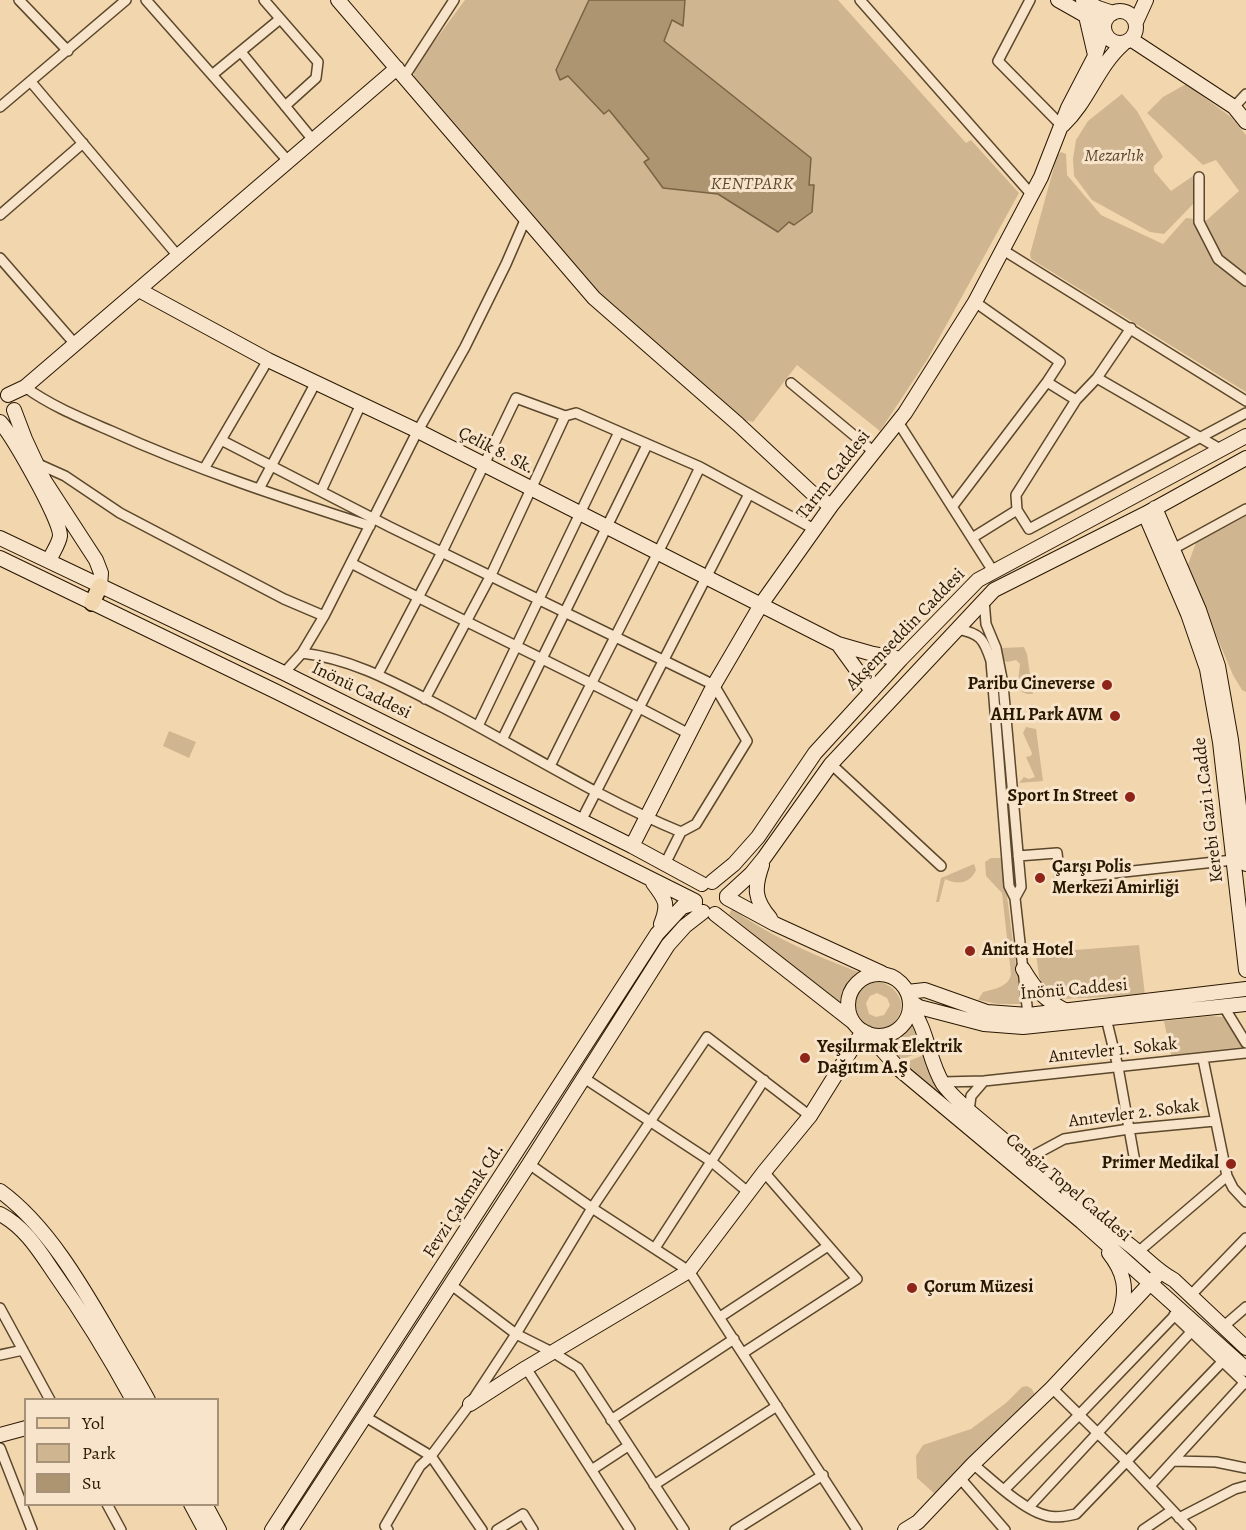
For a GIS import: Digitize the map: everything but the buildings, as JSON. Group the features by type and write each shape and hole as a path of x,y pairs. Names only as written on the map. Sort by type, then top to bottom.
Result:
{"main road":[{"path":"92,603 100,586"}],"street":[{"path":"19,0 68,51"},
{"path":"0,107 126,0"},
{"path":"146,0 288,161"},
{"path":"264,0 318,62 316,78 285,106"},
{"path":"338,0 594,298 738,424 811,492 831,506"},
{"path":"49,561 60,535 56,520 15,442 0,421 9,417 9,401 313,140 401,73 454,0"},
{"path":"860,0 1032,195"},
{"path":"1030,0 998,61 1062,126"},
{"path":"1058,0 1104,27"},
{"path":"1083,0 1098,8 1121,8 1136,22"},
{"path":"1127,42 1136,32 1136,22 1146,0"},
{"path":"1121,8 1106,19 1104,27 1107,37 1114,43 1127,42 1234,107 1246,122"},
{"path":"1086,16 1095,56"},
{"path":"212,75 280,19"},
{"name":"Tarım Caddesi","path":"632,846 714,685 761,605 831,506 898,422 975,302 1032,195 1068,108 1095,56 1104,27"},
{"name":"Tarım Caddesi","path":"1062,126 1077,112 1110,56 1127,42"},
{"path":"240,52 313,140"},
{"path":"31,82 178,256"},
{"path":"1234,107 1246,94"},
{"path":"0,215 83,143"},
{"path":"1198,177 1199,222 1218,258 1246,281"},
{"path":"284,673 302,653 324,616 418,431 465,347 526,218"},
{"path":"1003,250 1246,401"},
{"path":"0,258 75,344"},
{"name":"Çelik 8. Sk.","path":"139,290 268,360 418,431 838,644 901,659"},
{"path":"952,507 1060,362 975,302"},
{"path":"1131,328 1097,378 1076,400 1016,495 1017,510 1029,529 1246,413"},
{"path":"204,469 268,360"},
{"path":"1097,378 1220,449"},
{"path":"259,489 315,382"},
{"path":"1047,382 1076,400"},
{"path":"791,383 874,452"},
{"path":"25,387 44,401 140,444 259,489 372,522 442,552 714,685 747,741 696,824 681,832 665,864"},
{"path":"378,674 442,552 516,398 565,416 576,413 700,467 814,529"},
{"path":"9,401 45,480 96,560 101,573 100,586"},
{"path":"321,491 361,404"},
{"path":"425,699 491,575 565,416"},
{"path":"898,422 993,571"},
{"path":"478,726 619,432"},
{"name":"Akşemseddin Caddesi","path":"707,883 734,864 758,837 814,753 978,580 1246,436"},
{"path":"221,441 321,491 372,522"},
{"path":"502,740 647,445"},
{"name":"Akşemseddin Caddesi","path":"727,897 764,858 831,764 994,590 1150,511 1246,458"},
{"path":"36,463 65,476 120,513 284,599 324,616"},
{"path":"550,766 614,636 659,553 700,467"},
{"path":"581,821 749,494"},
{"path":"1173,549 1246,509"},
{"path":"972,538 1017,510"},
{"name":"Kerebi Gazi 1.Cadde","path":"1150,511 1173,549 1199,610 1218,666 1231,740 1242,861 1246,970"},
{"name":"Kerebi Gazi 1.Cadde","path":"1150,511 1207,669 1242,861"},
{"name":"İnönü Caddesi","path":"0,538 284,673 707,883"},
{"path":"0,558 277,692 702,907 861,1029 886,1035 903,1025 908,1017 909,1000 902,983 893,977 775,924 727,897 720,885 707,883 696,891 702,907"},
{"path":"351,563 418,599 591,682 689,734"},
{"path":"984,600 986,624 996,648 1003,684 1021,887 1015,898"},
{"path":"957,629 974,632 985,644 991,661 1009,886 1015,898 1028,1015"},
{"path":"838,644 872,691"},
{"path":"302,653 333,657 378,674 645,818 681,832"},
{"path":"831,764 941,866"},
{"path":"1018,856 1057,853 1060,879 1242,861"},
{"path":"764,858 755,885 760,906 775,924"},
{"path":"650,879 664,897 666,910 657,934"},
{"path":"702,907 723,909 727,897"},
{"name":"Fevzi Çakmak Cd.","path":"272,1530 657,934 682,907 702,907"},
{"name":"Fevzi Çakmak Cd.","path":"291,1530 668,945 702,907"},
{"path":"1023,969 1047,1001 1066,1011"},
{"path":"861,1029 849,1013 850,993 863,977 884,974"},
{"name":"İnönü Caddesi","path":"1246,989 1028,1015 987,1012 925,990 909,1000 919,1007 984,1024 1023,1027 1246,1004"},
{"name":"Cengiz Topel Caddesi","path":"909,1000 918,1017 942,1082 969,1111 1138,1252 1176,1313 1245,1379"},
{"path":"1224,1007 1246,1043"},
{"path":"1106,1018 1118,1067 1135,1162"},
{"path":"470,1404 689,1271 764,1172 810,1116 861,1029"},
{"name":"Cengiz Topel Caddesi","path":"861,1029 900,1070 1082,1222 1155,1278 1174,1280 1246,1348"},
{"path":"388,1530 385,1526 420,1466 431,1456 470,1404 516,1334 592,1208 707,1037 810,1116"},
{"name":"Anıtevler 1. Sokak","path":"942,1082 984,1081 1246,1053"},
{"path":"1203,1059 1227,1176 1233,1188 1246,1202"},
{"path":"584,1078 712,1162 749,1193"},
{"path":"655,1248 764,1080"},
{"path":"969,1111 971,1096 984,1081"},
{"name":"Anıtevler 2. Sokak","path":"1027,1159 1064,1138 1215,1121"},
{"path":"529,1164 689,1271 857,1530"},
{"path":"743,1353 857,1280 764,1172"},
{"path":"1138,1252 1227,1176"},
{"path":"0,1191 18,1204 53,1247 87,1295 147,1398"},
{"path":"0,1214 25,1233 39,1251 79,1308 132,1398"},
{"path":"1082,1222 1111,1256 1124,1281 1125,1298 1118,1317"},
{"path":"1004,1490 1079,1415 1246,1238"},
{"path":"720,1317 828,1246"},
{"path":"905,1530 921,1526 973,1464 1052,1388 1155,1278"},
{"path":"450,1284 516,1334 578,1368 684,1530"},
{"path":"1224,1326 1246,1307"},
{"path":"0,1308 49,1398"},
{"path":"1150,1486 1245,1379 1222,1361 1176,1313"},
{"path":"1029,1507 1192,1331"},
{"path":"611,1420 734,1339"},
{"path":"0,1355 23,1350"},
{"path":"973,1464 1004,1490 1046,1516 1063,1517 1076,1514 1222,1361"},
{"path":"526,1368 630,1530"},
{"path":"1052,1388 1127,1462 1191,1530"},
{"path":"654,1485 777,1406"},
{"path":"364,1416 431,1456 482,1530"},
{"path":"0,1435 24,1429"},
{"path":"592,1469 628,1446"},
{"path":"0,1448 32,1530"},
{"path":"1174,1461 1216,1462 1246,1468"},
{"path":"735,1530 823,1475"},
{"path":"960,1478 1005,1530"},
{"path":"1143,1530 1246,1486"},
{"path":"108,1506 122,1530"},
{"path":"192,1506 202,1528"},
{"path":"207,1506 219,1530"},
{"path":"497,1530 523,1514 533,1530"}],"green space":[{"name":"KENTPARK","path":"465,0 838,0 966,143 971,140 1019,193 927,360 880,431 797,365 753,422 736,418 589,289 414,79 414,69"},
{"path":"1186,84 1231,117 1246,135 1246,392 1031,259 1030,254 1057,156 1061,152 1066,154 1067,175 1101,215 1163,244 1186,218 1207,220 1239,191 1216,160 1203,165 1147,113 1163,97"},
{"name":"Mezarlık","path":"1122,94 1137,111 1163,157 1154,166 1154,171 1171,191 1193,176 1195,202 1164,234 1150,232 1092,200 1074,176 1073,159 1076,140 1088,121"},
{"path":"1246,514 1246,692 1242,690 1233,675 1187,567 1197,540"},
{"path":"1024,647 1033,694 1022,692 1018,681 1020,664 1016,660 1007,662 1004,660 1002,648"},
{"path":"1026,727 1036,729 1043,781 1019,783 1024,777 1029,779 1035,777 1026,757 1031,756 1032,753 1023,733"},
{"path":"169,731 196,742 189,758 163,746"},
{"path":"991,858 1002,858 1021,1004 998,1004 978,1000 983,992 1004,985 1011,974 1002,893 986,876 985,862"},
{"path":"974,864 976,870 967,881 954,882 945,879 939,902 936,902 941,878"},
{"path":"732,909 796,946 864,974 850,989 842,1007 729,914"},
{"path":"1139,945 1145,995 1062,999 1042,984 1039,977 1036,953"},
{"path":"880,982 886,984 899,997 901,1009 899,1015 895,1021 884,1028 874,1029 858,1015 856,1004 858,994 865,986","holes":["877,993 887,998 890,1005 884,1015 876,1017 869,1014 866,1003 870,996"]},
{"path":"1211,1016 1223,1017 1242,1047 1171,1055 1164,1021"},
{"path":"914,1021 925,1051 902,1059 882,1041 895,1035"},
{"path":"926,1054 935,1082 945,1099 942,1100 908,1072 904,1063"},
{"path":"1027,1386 1035,1395 936,1495 917,1478 916,1456 923,1445 971,1429 1006,1403 1022,1387"}],"water":[{"path":"589,0 685,0 683,26 672,20 664,41 811,158 809,185 814,185 812,212 794,225 789,222 778,232 718,194 663,188 644,162 649,159 609,110 604,114 568,76 560,80 556,70"}],"place":[{"name":"Paribu Cineverse","path":"1107,685"},
{"name":"AHL Park AVM","path":"1115,716"},
{"name":"Sport In Street","path":"1130,797"},
{"name":"Çarşı Polis Merkezi Amirliği","path":"1040,878"},
{"name":"Anitta Hotel","path":"970,951"},
{"name":"Yeşilırmak Elektrik Dağıtım A.Ş","path":"805,1058"},
{"name":"Primer Medikal","path":"1231,1164"},
{"name":"Çorum Müzesi","path":"912,1288"}]}
